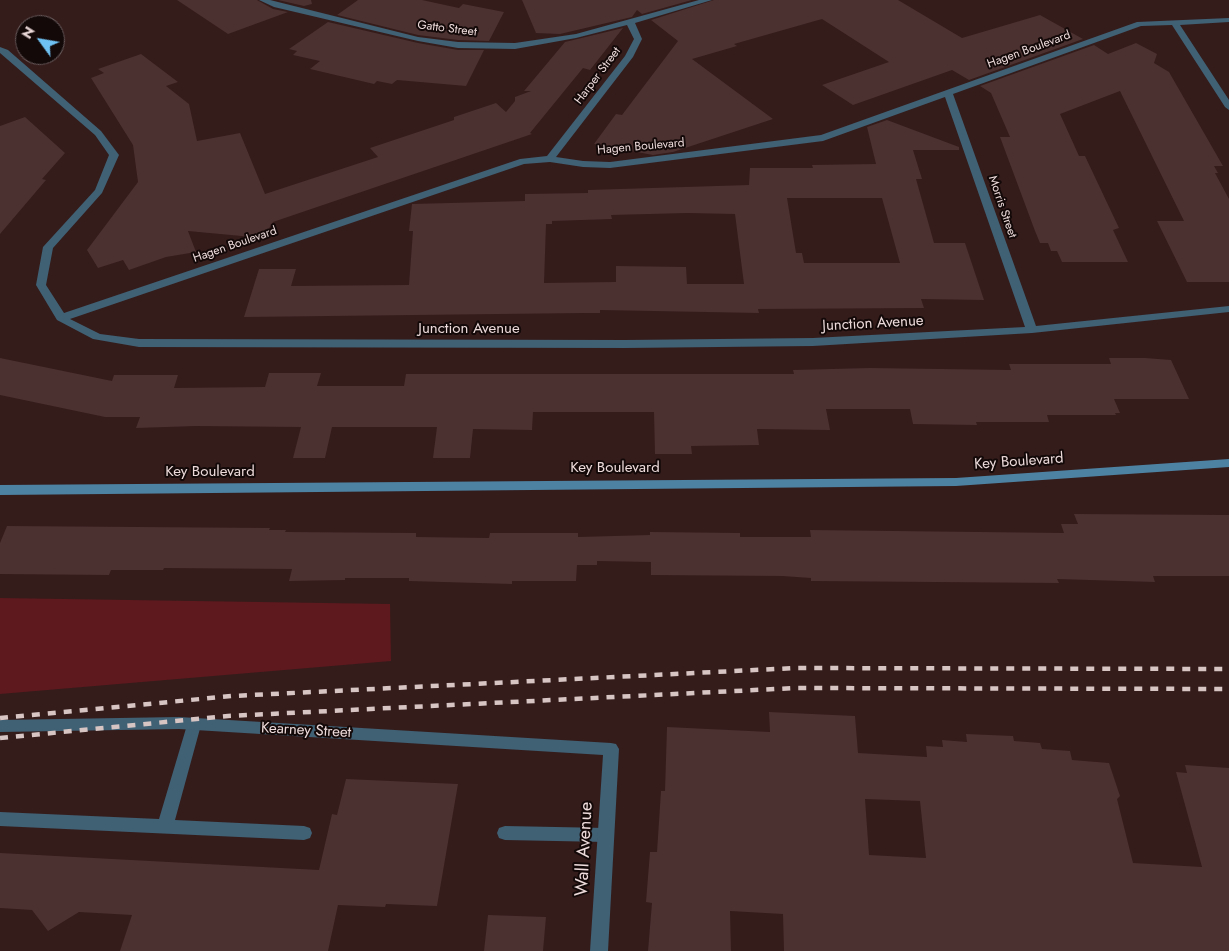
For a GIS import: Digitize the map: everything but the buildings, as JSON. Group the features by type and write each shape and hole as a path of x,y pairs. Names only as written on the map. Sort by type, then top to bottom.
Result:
{"street":[{"name":"Gatto Street","path":"264,0 274,5 418,39 458,45 515,46 576,36 630,22"},
{"path":"630,22 708,0"},
{"name":"Hagen Boulevard","path":"61,318 523,161 550,159 583,164 610,165 823,138 1140,24 1229,20"},
{"name":"Harper Street","path":"550,159 629,57 638,39 630,22"},
{"path":"1174,22 1229,107"},
{"path":"0,50 5,52 98,133 114,155 99,191 48,247 41,285 61,318"},
{"name":"Morris Street","path":"948,93 1032,330"},
{"name":"Junction Avenue","path":"61,318 97,337 139,343 625,344 813,342 1032,330 1229,309"},
{"name":"Key Boulevard","path":"0,490 956,482 1229,463"},
{"path":"165,827 194,724"},
{"name":"Kearney Street","path":"0,726 194,724 611,749"},
{"name":"Wall Avenue","path":"599,951 611,749"},
{"path":"0,819 304,833"},
{"path":"506,833 606,835"}],"shaded area":[{"path":"0,598 390,604 391,661 0,694"}],"railway":[{"path":"0,718 232,696 795,668 1229,669"},
{"path":"0,738 228,716 796,688 1229,689"}]}
